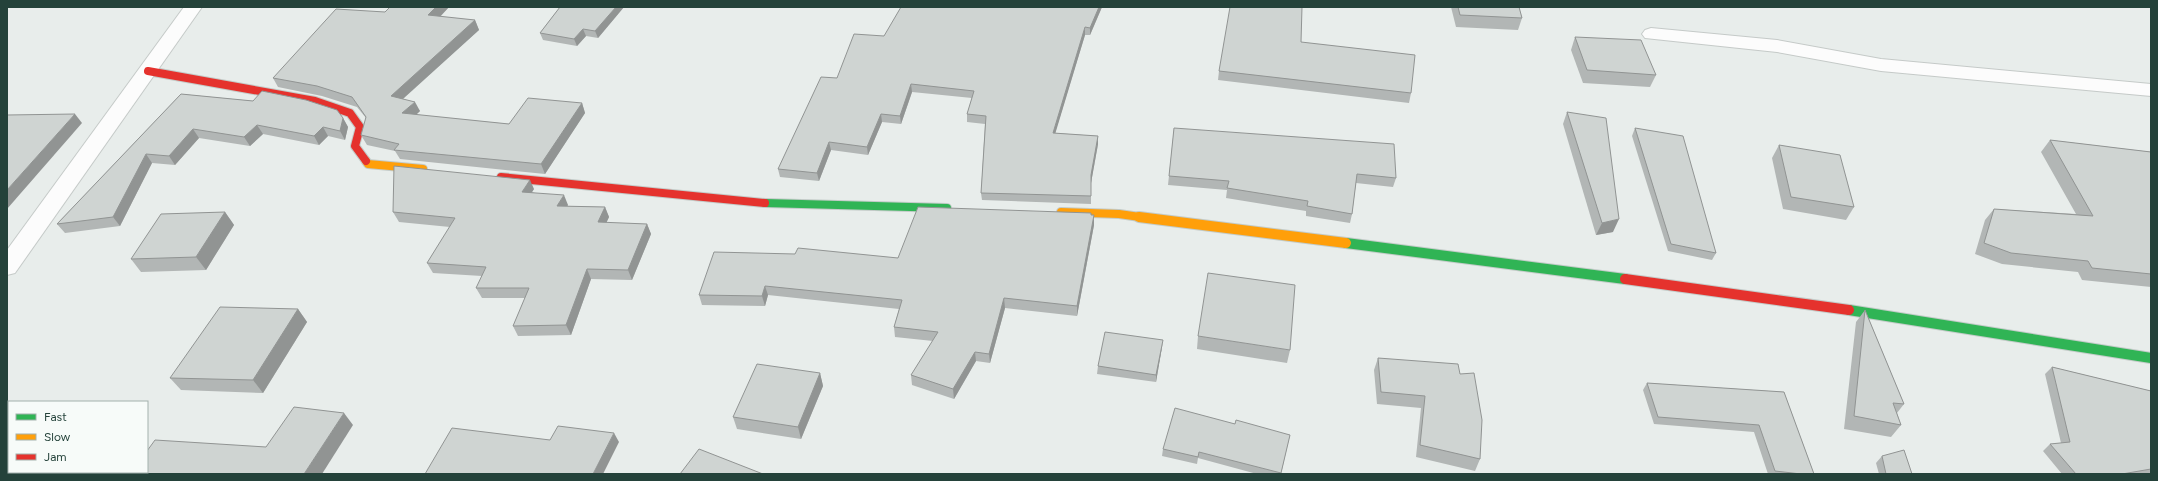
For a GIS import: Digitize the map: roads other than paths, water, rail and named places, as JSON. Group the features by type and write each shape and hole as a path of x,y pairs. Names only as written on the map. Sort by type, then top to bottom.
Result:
{"street":[{"path":"7,267 193,7"},
{"path":"1651,34 1776,46 1881,65 2151,90"},
{"path":"148,71 322,103 350,113 360,127 355,146 368,164 430,170"},
{"path":"493,176 742,202 954,209"},
{"path":"1048,212 1119,214 1748,295 2151,358"}]}
